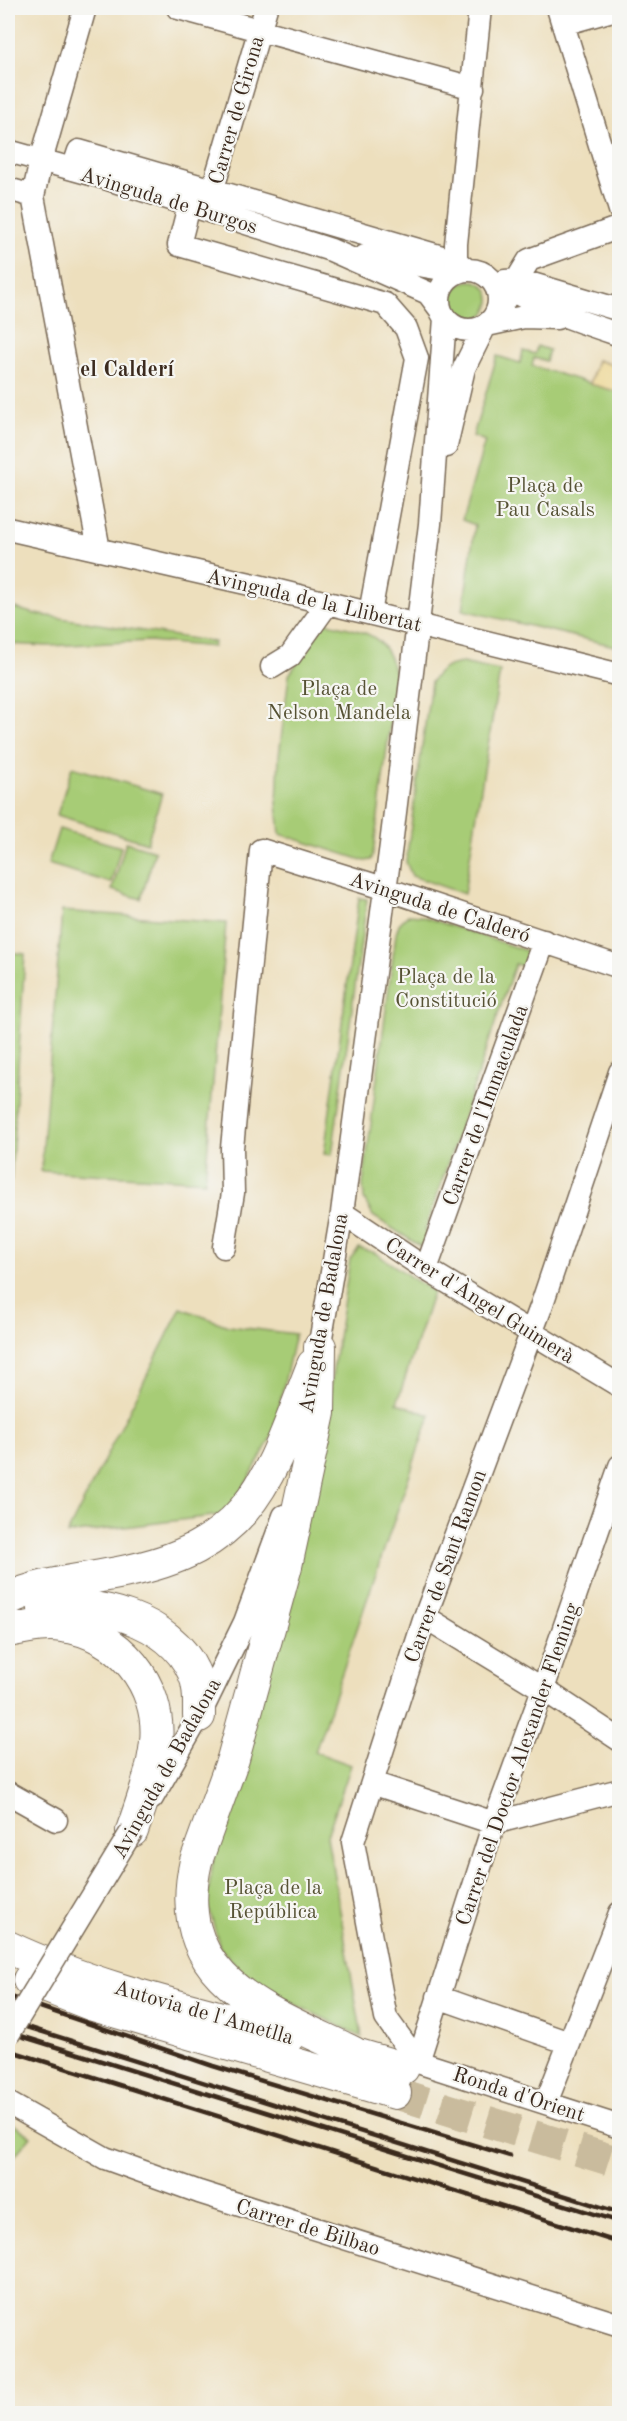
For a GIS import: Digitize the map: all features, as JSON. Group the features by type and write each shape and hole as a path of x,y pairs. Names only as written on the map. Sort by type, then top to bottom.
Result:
{"highway":[{"path":"8,1599 37,1589 153,1566 199,1549 219,1535 254,1499 272,1467 320,1347"},
{"path":"320,1347 319,1413 289,1555 233,1759 196,1861 192,1907 199,1939 205,1953 230,1986 254,2003 354,2053"},
{"path":"8,1618 51,1607 71,1607 107,1611 146,1625 176,1646 194,1672 198,1687 199,1716"},
{"path":"8,1631 59,1625 78,1628 106,1640 122,1653 137,1671 151,1701 155,1718 156,1740 153,1762 132,1831"},
{"name":"Autovia de l'Ametlla","path":"8,1947 37,1961 138,1995 354,2053 405,2074"},
{"name":"Autovia de l'Ametlla","path":"8,1971 93,2005 405,2074"}],"street":[{"path":"85,8 33,196 99,550"},
{"path":"178,8 473,88"},
{"name":"Carrer de Girona","path":"266,8 213,189 198,209 179,245 385,304 406,328 417,358 370,613"},
{"path":"480,8 456,244 485,275 490,320 477,329 465,331 456,327 442,313 440,291 451,276 485,275 620,227"},
{"path":"620,8 560,16 620,210"},
{"name":"Avinguda de Burgos","path":"8,151 331,250 428,293 442,313"},
{"path":"73,170 79,151 213,189 485,275 620,310"},
{"path":"8,189 33,196"},
{"name":"Avinguda de Burgos","path":"331,250 485,275 568,318 620,335"},
{"name":"Avinguda de Badalona","path":"8,2035 199,1716 245,1622 282,1524 320,1347 342,1213 391,845 429,524 442,313"},
{"name":"Avinguda de Burgos","path":"490,320 524,317 568,318"},
{"name":"Avinguda de Badalona","path":"429,524 464,368 490,320"},
{"name":"Avinguda de la Llibertat","path":"8,529 370,613 620,675"},
{"path":"272,667 290,656 328,603"},
{"name":"Avinguda de Calderó","path":"224,1247 233,1193 232,1148 261,850 384,888 620,967"},
{"name":"Carrer de l'Immaculada","path":"426,1269 544,941"},
{"name":"Carrer de Sant Ramon","path":"405,2074 386,2018 353,1842 425,1617 531,1331 542,1307 620,1072"},
{"path":"318,1258 326,1251 342,1213"},
{"name":"Carrer d'Àngel Guimerà","path":"342,1213 426,1269 620,1386"},
{"name":"Carrer del Doctor Alexander Fleming","path":"405,2074 438,1997 494,1823 620,1466"},
{"path":"425,1617 543,1689 620,1740"},
{"path":"372,1783 494,1823 620,1790"},
{"path":"8,1793 56,1820"},
{"path":"536,2100 569,2043 620,1913"},
{"path":"438,1997 569,2043"},
{"name":"Ronda d'Orient","path":"405,2074 536,2100 620,2127"},
{"name":"Carrer de Bilbao","path":"8,2103 66,2138 115,2162 199,2192 620,2325"}],"green space":[{"path":"471,281 485,286 490,300 485,314 471,319 457,314 452,300 457,286"},
{"name":"Plaça de Pau Casals","path":"537,346 549,350 546,361 534,358 532,366 619,392 619,647 463,610 475,525 462,520 485,441 473,436 497,356 520,363 523,351 535,354"},
{"path":"8,606 35,614 214,642 213,647 149,641 48,646 8,644"},
{"name":"Plaça de Nelson Mandela","path":"324,622 362,632 380,642 392,662 396,678 371,860 365,861 280,834 277,804 279,756 289,675"},
{"path":"462,663 500,671 464,894 412,876 406,862 431,682 444,668"},
{"path":"72,767 162,794 147,843 57,815"},
{"path":"59,829 121,847 111,883 48,864"},
{"path":"126,842 155,851 141,899 112,890"},
{"path":"359,898 367,899 332,1155 324,1154"},
{"path":"62,911 226,923 205,1181 41,1171"},
{"name":"Plaça de la Constitució","path":"408,915 421,916 530,952 525,967 515,964 425,1231 431,1234 426,1250 373,1216 364,1199 363,1184 396,934 399,924"},
{"path":"8,952 25,954 11,1180 8,1180"},
{"name":"Plaça de la República","path":"359,1248 375,1253 433,1292 397,1403 430,1415 315,1752 351,1765 327,1836 362,2037 255,1985 220,1948 207,1901 216,1842 317,1475 350,1259"},
{"path":"181,1308 228,1326 295,1334 273,1434 242,1491 221,1515 67,1534"},
{"path":"8,2121 31,2136 8,2164"}],"sand":[{"path":"597,360 619,367 619,392 590,384"}],"tunnel":[{"path":"395,2093 620,2163"}],"railway":[{"path":"8,1996 213,2066 510,2156"},
{"path":"8,2021 620,2213"},
{"path":"8,2032 620,2222"},
{"path":"8,2050 620,2243"}],"district":[{"name":"el Calderí","path":"127,368"}]}
